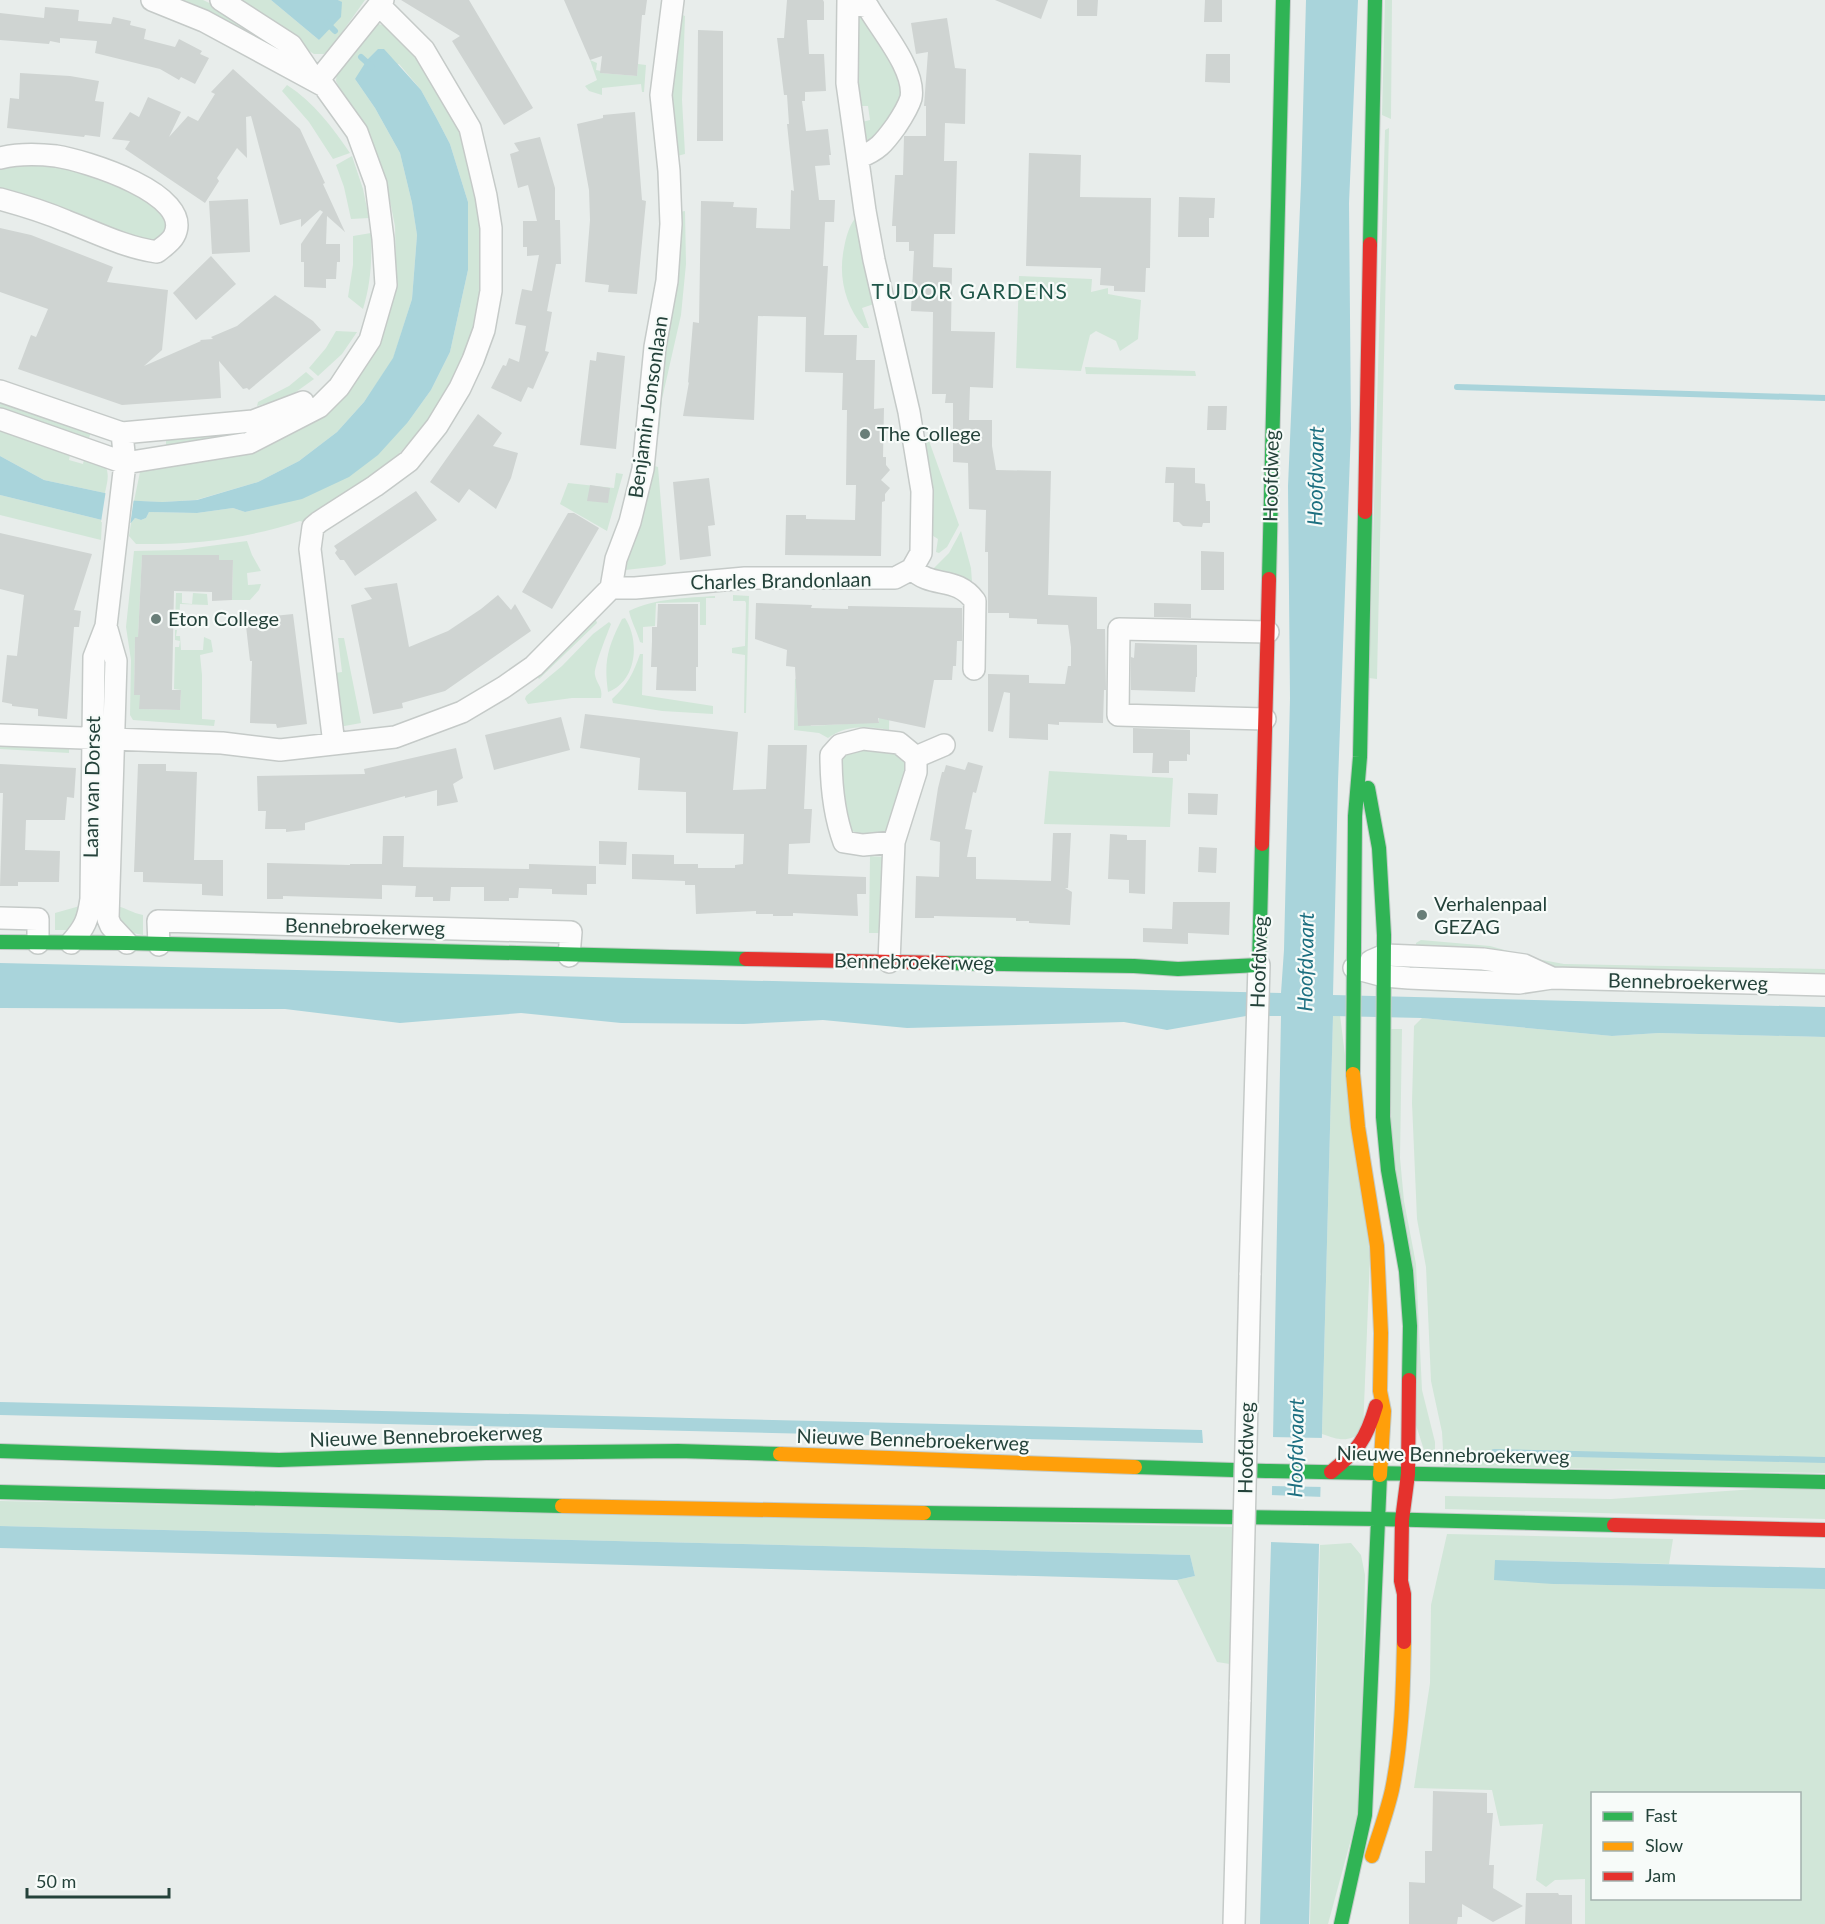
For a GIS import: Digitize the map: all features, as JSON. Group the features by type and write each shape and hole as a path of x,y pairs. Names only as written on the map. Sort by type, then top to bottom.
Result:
{"street":[{"path":"0,419 123,472 249,443 320,407 339,387 370,340 386,285 376,184 357,132 324,86 204,21 152,0"},
{"path":"221,0 291,45 316,82"},
{"name":"Benjamin Jonsonlaan","path":"611,588 616,559 630,522 643,469 655,347 667,281 671,224 669,171 661,95 673,0"},
{"name":"Hoofdweg","path":"1234,1924 1283,0"},
{"path":"1341,1924 1365,1815 1377,1519 1384,1412 1380,1391 1381,1333 1377,1246 1358,1128 1353,1079 1355,816 1360,757 1375,0"},
{"path":"858,158 875,152 905,112 911,96 910,81 898,55 868,7 848,1 847,83 864,211 909,412 922,491 921,553 912,569 921,578 959,585 975,601 974,669"},
{"path":"316,82 381,3 424,50 470,128 491,228 491,291 484,330 460,388 437,426 409,460 314,527 310,549 333,744"},
{"path":"0,158 54,155 88,162 122,176 157,195 172,210 177,227 174,238 157,252 138,249 109,240 65,220 0,199"},
{"path":"0,391 122,433 253,421 339,387"},
{"name":"Laan van Dorset","path":"71,944 88,919 104,738 116,661 106,626 123,472 122,433"},
{"name":"Charles Brandonlaan","path":"611,588 773,577 884,579 895,578 912,569"},
{"path":"0,735 222,743 280,750 395,737 476,706 534,666 611,588"},
{"path":"1265,719 1118,715 1119,629 1268,632"},
{"name":"Laan van Dorset","path":"104,738 108,919 111,926 127,943"},
{"path":"894,842 863,845 844,842 837,822 831,755 840,745 863,740 899,743 916,757"},
{"path":"916,757 944,745"},
{"path":"889,962 894,842 916,772 916,757"},
{"path":"1346,1909 1369,1866 1386,1816 1403,1697 1402,1520 1408,1474 1410,1326 1407,1271 1388,1170 1382,1088 1384,974 1379,848 1368,786 1360,757"},
{"path":"0,918 38,919 38,943"},
{"name":"Bennebroekerweg","path":"159,945 158,921 571,932 569,956"},
{"name":"Bennebroekerweg","path":"0,942 127,943 569,956 1134,966 1178,969 1259,965"},
{"name":"Bennebroekerweg","path":"1354,968 1384,974 1519,983 1552,978 1825,985"},
{"path":"1331,1472 1355,1452 1369,1430 1380,1391"},
{"name":"Nieuwe Bennebroekerweg","path":"0,1451 279,1460 486,1453 678,1451 1266,1471 1825,1482"},
{"path":"0,1492 825,1512 1377,1519 1825,1530"},
{"path":"1428,1537 1440,1522"},
{"path":"1404,1594 1414,1563"}],"green space":[{"path":"175,0 203,0 224,10 295,60"},
{"path":"229,0 271,0 319,40 342,3 338,0 365,0 333,45 324,54 314,54"},
{"path":"1385,0 1392,0 1391,119 1382,115"},
{"path":"677,13 685,16 682,100 685,154 673,157 669,119"},
{"path":"856,14 864,15 905,88 896,115 865,146 862,122 870,120 868,106 860,106"},
{"path":"378,24 388,26 421,58 446,95 472,156 487,229 484,298 467,356 435,413 397,456 354,487 309,515 303,522 219,540 136,544 129,536 131,523 135,518 141,520 146,518 149,512 197,513 233,508 245,512 258,509 408,422 431,390 450,352 468,270 468,202 450,144 421,90 399,64 355,79 375,108 400,153 417,235 412,299 393,359 364,402 337,432 299,461 258,482 196,500 134,501 140,472 155,464 261,447 304,428 340,399 390,304 396,271 395,226 387,186 336,81 337,71 368,29"},
{"path":"590,60 597,63 596,70 601,73 637,76 638,64 646,65 644,92 642,92 641,84 602,88 602,95 589,91 585,86 597,80"},
{"path":"287,85 314,107 350,153 333,159 309,122 282,91"},
{"path":"1389,128 1377,679 1369,678 1385,130"},
{"path":"352,156 363,189 369,218 351,219 344,187 336,165"},
{"path":"0,163 46,163 118,181 150,203 167,221 165,236 157,244 0,192"},
{"path":"685,211 686,264 681,315 662,399 659,434 653,435 679,212"},
{"path":"856,217 874,304 862,308 869,328 864,328 852,310 843,280 842,259 845,244"},
{"path":"371,233 368,290 363,309 348,297 353,265 353,236"},
{"path":"1019,276 1092,279 1091,292 1108,288 1108,294 1141,300 1138,339 1120,351 1116,341 1096,331 1090,335 1081,371 1016,368"},
{"path":"336,331 357,332 342,354 318,376 309,368 326,348"},
{"path":"1085,367 1195,371 1196,376 1086,374"},
{"path":"306,372 314,379 289,397 257,406 258,402 289,386"},
{"path":"0,396 92,428 88,442 0,411"},
{"path":"0,424 71,450 69,460 83,464 84,459 105,465 108,475 105,493 44,480 0,456"},
{"path":"252,428 265,434 166,451 166,437"},
{"path":"928,438 959,525 947,547 939,553 936,552 938,539 930,534 922,440"},
{"path":"651,465 658,467 666,564 625,570 624,558"},
{"path":"616,473 623,474 607,531 560,504 568,483 614,488"},
{"path":"0,495 102,520 101,540 0,515"},
{"path":"961,531 971,568 972,582 963,577 932,570 949,553"},
{"path":"247,541 261,571 247,573 248,585 261,584 250,600 232,600 233,560 219,560 218,555 142,556 138,637 135,638 134,695 140,695 140,709 180,710 181,690 174,689 175,647 179,647 180,641 175,640 175,630 177,630 176,636 180,636 181,650 203,650 204,637 211,640 213,652 200,655 202,719 215,720 214,726 133,720 130,715 131,660 126,627 134,551 180,550"},
{"path":"176,593 182,593 182,603 192,604 193,593 207,594 208,605 180,604 179,619 175,625"},
{"path":"733,595 749,596 746,713 744,713 745,655 732,653 732,648 745,646 746,603 745,601 733,601"},
{"path":"715,596 715,598 706,598 706,625 700,625 700,602 656,603 655,626 643,627 643,643 640,642 629,611 660,601"},
{"path":"595,617 597,623 539,679 535,674"},
{"path":"625,618 633,638 633,660 625,679 618,687 608,692 606,673 609,649 622,619"},
{"path":"609,622 611,624 595,671 601,698 572,698 528,704 526,696"},
{"path":"338,638 344,638 361,723 339,727 335,673 342,672"},
{"path":"640,654 643,654 642,695 713,706 713,714 662,711 613,703 612,699 629,678"},
{"path":"890,669 889,730 849,729 828,738 819,733 794,730 795,679 827,680 827,686 796,688 798,724 810,724 811,726 879,722 878,710"},
{"path":"0,742 69,748 69,753 0,749"},
{"path":"873,749 901,753 907,766 892,829 872,836 852,831 843,793 841,754 849,750"},
{"path":"1049,771 1173,778 1170,827 1044,824"},
{"path":"870,856 884,857 884,933 869,933"},
{"path":"87,904 84,914 68,930 55,930 55,913"},
{"path":"115,906 143,915 143,935 123,926"},
{"path":"1421,940 1490,946 1564,964 1825,969 1825,977 1564,970 1530,961 1416,950 1416,943"},
{"path":"1333,1015 1340,1015 1370,1256 1363,1431 1348,1439 1333,1438 1322,1434"},
{"path":"1422,1018 1612,1036 1659,1033 1825,1037 1825,1473 1444,1466 1442,1432 1431,1381 1426,1267 1417,1219 1412,1103 1414,1026"},
{"path":"1388,1029 1402,1029 1400,1158 1404,1201 1416,1264 1422,1390 1435,1442 1435,1458 1424,1450 1415,1422 1417,1374 1414,1282 1392,1159 1387,1073"},
{"path":"1825,1485 1825,1519 1445,1509 1445,1496 1611,1499"},
{"path":"0,1501 1234,1527 1230,1664 1217,1662 1177,1580 1195,1576 1190,1555 0,1526"},
{"path":"1447,1534 1673,1539 1669,1564 1495,1560 1553,1584 1825,1589 1825,1924 1585,1924 1585,1879 1555,1880 1546,1887 1536,1880 1543,1824 1500,1826 1492,1790 1414,1788 1430,1683 1431,1605"},
{"path":"1351,1543 1361,1555 1365,1575 1360,1806 1328,1924 1310,1924 1320,1545"}],"water":[{"path":"271,0 338,0 342,2 341,17 319,40"},
{"name":"Hoofdvaart","path":"1306,0 1358,0 1349,203 1351,429 1333,995 1825,1007 1825,1037 1659,1033 1612,1036 1422,1018 1333,1016 1309,1924 1260,1924 1271,1544 1281,1016 1246,1016 1167,1030 1124,1022 907,1028 823,1020 744,1024 621,1023 521,1013 400,1023 285,1009 0,1008 0,963 1281,993 1290,698 1288,486 1301,184"},
{"path":"378,49 384,49 421,90 450,144 468,202 468,270 450,352 431,390 408,422 378,455 349,477 302,499 245,512 233,508 197,513 149,512 146,518 141,520 135,518 131,523 102,520 0,495 0,456 44,480 105,493 119,500 162,502 197,500 258,482 299,461 337,432 364,402 393,358 412,299 417,235 400,153 375,108 355,79 367,60"},
{"path":"0,1402 1202,1430 1203,1443 0,1415"},
{"path":"0,1526 1190,1555 1195,1576 1177,1580 0,1548"},
{"path":"1495,1560 1825,1568 1825,1589 1553,1584 1494,1580"}],"pier":[{"path":"106,490 119,497 134,498 130,526 101,522"},
{"path":"1270,1437 1325,1438 1324,1487 1269,1486"},
{"path":"1269,1495 1324,1497 1323,1544 1268,1542"}],"building":[{"path":"401,0 469,0 533,108 504,125 452,41 460,36"},
{"path":"564,0 647,0 645,15 642,15 637,76 600,73 602,56 590,60"},
{"path":"787,0 823,0 824,2 824,20 807,20 809,54 824,54 826,91 805,92 805,101 802,101 806,131 828,129 831,155 829,155 830,165 815,166 819,200 835,200 834,222 825,222 823,266 828,266 824,335 857,335 856,360 875,360 874,409 884,408 883,457 886,457 886,465 890,470 881,480 890,488 885,494 885,501 882,502 881,556 785,555 786,515 806,515 806,519 855,520 856,485 846,485 847,410 842,410 843,373 805,372 806,317 758,316 754,420 683,416 689,382 693,322 699,323 701,201 734,202 733,207 757,208 756,228 790,229 791,190 794,191 787,124 789,124 787,95 784,95 777,38 784,38"},
{"path":"995,0 1048,0 1041,19"},
{"path":"1077,0 1098,0 1097,16 1077,16"},
{"path":"1205,0 1222,0 1222,22 1204,22"},
{"path":"45,7 79,10 78,21 111,24 113,17 131,21 130,25 146,29 144,39 175,47 179,39 202,51 200,54 209,58 195,84 181,77 179,80 160,69 95,53 97,41 60,38 60,43 50,41 49,44 0,40 0,13 44,18"},
{"path":"947,18 955,68 966,69 965,124 945,123 944,161 957,161 955,234 934,234 933,267 952,268 951,331 995,332 993,388 970,387 969,420 992,420 992,446 996,470 1051,471 1048,595 1097,597 1097,629 1105,629 1106,690 1104,690 1103,723 1048,724 1048,740 1009,738 1010,693 1004,692 993,732 988,731 988,674 1029,675 1029,683 1065,684 1068,666 1071,666 1068,625 1037,624 1037,619 1009,618 1009,613 988,613 988,552 985,552 986,510 969,509 968,463 953,462 953,403 945,403 946,394 932,394 933,312 911,311 914,251 909,251 909,242 896,242 896,226 892,226 895,175 903,175 904,136 926,136 926,106 924,106 928,52 916,54 911,23"},
{"path":"698,30 723,31 723,141 697,141"},
{"path":"1206,54 1230,54 1230,83 1205,82"},
{"path":"233,69 300,129 325,183 323,184 345,232 327,216 326,244 340,244 340,262 337,262 336,279 326,279 326,288 304,287 304,262 301,262 301,244 323,212 320,210 301,227 301,219 280,225 251,116 246,117 247,158 237,148 217,178 219,181 205,203 125,149 130,141 112,139 130,112 139,117 148,97 181,112 169,137 188,116 198,121 215,94 211,92"},
{"path":"20,73 70,76 99,81 95,101 104,102 100,137 7,128 10,98 19,99"},
{"path":"635,112 642,200 646,201 637,294 608,292 609,285 585,282 590,220 589,190 577,124 603,118 603,115"},
{"path":"540,137 555,188 555,220 560,220 561,264 556,264 547,311 552,312 545,351 549,352 533,389 528,387 521,402 491,388 509,358 519,362 526,326 515,324 522,289 532,291 539,255 527,256 527,247 523,247 523,221 537,221 528,185 518,188 510,154 519,151 514,143"},
{"path":"1029,153 1081,155 1080,197 1151,198 1150,268 1146,268 1145,292 1114,291 1114,286 1100,285 1101,268 1026,266"},
{"path":"1179,197 1215,198 1214,218 1209,218 1209,237 1178,237"},
{"path":"248,199 250,252 212,254 209,201"},
{"path":"0,228 31,235 113,267 107,282 168,290 162,350 144,366 200,340 213,339 211,337 237,326 275,295 313,321 321,330 249,390 243,389 219,361 221,398 122,405 18,369 31,335 36,337 48,309 0,292"},
{"path":"211,256 236,284 196,320 173,293"},
{"path":"597,352 625,356 616,449 580,445 590,360 596,361"},
{"path":"1208,406 1227,406 1226,430 1207,430"},
{"path":"478,414 502,433 493,446 518,453 511,478 496,509 469,489 459,503 430,482"},
{"path":"1166,467 1195,468 1195,483 1205,484 1206,501 1210,501 1210,523 1203,523 1202,527 1183,526 1179,522 1173,522 1174,483 1165,483"},
{"path":"709,478 715,525 708,526 711,556 680,560 673,482"},
{"path":"590,485 610,488 608,503 587,501"},
{"path":"416,491 437,520 355,576 344,560 340,560 335,553 337,550 334,546"},
{"path":"568,513 574,513 599,528 552,609 522,592"},
{"path":"0,533 92,554 74,610 81,611 79,627 74,627 67,719 38,716 38,709 12,706 12,704 2,702 7,655 17,656 24,595 0,589"},
{"path":"1201,551 1224,552 1224,590 1201,590"},
{"name":"Eton College","path":"142,555 219,555 219,560 233,560 232,600 212,601 212,592 174,591 172,690 181,690 180,710 139,709 140,695 134,695 135,637 138,637"},
{"path":"397,583 409,647 448,631 498,595 511,610 515,604 531,631 445,691 402,703 403,708 373,714 351,605 372,599 364,588"},
{"path":"756,603 848,609 848,606 962,608 962,641 957,641 956,666 953,666 952,680 934,680 925,728 878,718 879,723 798,726 795,667 786,666 787,650 755,639"},
{"path":"1154,603 1191,604 1191,618 1154,617"},
{"path":"658,604 698,604 696,691 656,690 657,667 651,667 652,627 657,627"},
{"path":"293,614 307,724 277,728 276,724 250,723 252,661 250,661 246,626 264,624 264,617"},
{"path":"1135,643 1197,645 1195,692 1131,690 1131,657 1134,658"},
{"path":"585,714 738,732 733,790 766,789 768,745 807,745 804,809 812,809 810,843 789,844 788,874 866,877 866,894 857,894 858,916 793,913 793,916 773,916 773,914 756,914 756,911 696,914 695,885 685,885 685,881 632,879 632,854 674,855 674,864 698,864 698,868 735,868 735,865 743,864 744,834 686,833 686,792 638,790 640,758 580,748"},
{"path":"561,717 570,750 494,770 485,735"},
{"path":"1133,728 1190,730 1190,755 1187,754 1187,761 1169,761 1169,773 1152,773 1153,753 1133,753"},
{"path":"456,748 463,778 453,784 458,802 437,806 437,790 405,798 405,796 305,823 305,830 286,832 286,829 265,829 266,811 258,811 257,776 365,774 364,769"},
{"path":"968,762 983,766 976,793 973,792 965,829 972,830 967,857 976,857 976,879 1051,881 1053,833 1071,833 1068,888 1065,888 1072,892 1070,925 1029,923 1029,921 1016,921 1016,918 934,916 934,918 915,918 916,876 939,877 940,842 930,840 942,772 946,765 965,770"},
{"path":"0,764 76,768 74,798 67,797 65,820 26,820 25,850 60,851 59,882 18,882 18,886 0,886 3,793 0,793"},
{"path":"138,764 166,764 166,771 197,772 194,860 223,860 223,896 202,895 202,884 143,882 143,872 134,872"},
{"path":"1188,793 1218,794 1217,815 1188,814"},
{"path":"1110,834 1127,835 1127,840 1146,840 1145,894 1129,893 1129,880 1108,879"},
{"path":"383,836 404,836 403,867 529,869 529,864 596,866 596,884 587,884 587,895 552,894 552,889 519,888 518,898 509,898 509,901 484,901 484,887 451,887 450,901 433,901 433,897 415,897 416,886 382,885 382,899 283,896 283,899 267,899 267,863 382,864"},
{"path":"599,841 627,842 626,865 599,864"},
{"path":"1199,847 1217,848 1216,873 1198,872"},
{"path":"1173,902 1230,902 1229,935 1188,933 1188,944 1143,942 1143,928 1172,929"},
{"path":"1433,1791 1487,1793 1487,1813 1493,1813 1489,1865 1494,1865 1493,1888 1523,1906 1493,1922 1462,1904 1462,1917 1458,1917 1457,1924 1409,1924 1409,1882 1425,1883 1425,1851 1432,1851"},
{"path":"1526,1893 1572,1895 1572,1924 1525,1924"}],"waterway":[{"path":"326,22 335,31"},
{"path":"361,57 372,67"},
{"path":"1457,387 1825,398"},
{"path":"1494,1452 1825,1460"}],"traffic: fast":[{"path":"1269,579 1283,0"},
{"path":"1370,244 1375,0"},
{"path":"1353,1074 1355,816 1360,757 1365,512"},
{"path":"1368,788 1379,848 1384,935 1383,1117 1388,1170 1406,1271 1410,1326 1409,1380"},
{"path":"945,963 1134,966 1178,969 1259,965 1262,844"},
{"path":"0,942 127,943 746,959"},
{"path":"0,1451 279,1460 486,1453 678,1451 780,1454"},
{"path":"1135,1467 1825,1482"},
{"path":"1341,1924 1365,1815 1380,1475"},
{"path":"0,1492 562,1506"},
{"path":"924,1513 1377,1519 1614,1525"}],"traffic: slow":[{"path":"1353,1074 1358,1127 1377,1246 1381,1333 1380,1391 1384,1411 1380,1475"},
{"path":"780,1454 1135,1467"},
{"path":"562,1506 924,1513"},
{"path":"1372,1856 1388,1806 1398,1753 1404,1642"}],"traffic: jam":[{"path":"1365,512 1370,244"},
{"path":"1262,844 1269,579"},
{"path":"746,959 945,963"},
{"path":"1404,1642 1404,1594 1401,1581 1402,1520 1408,1474 1409,1380"},
{"path":"1331,1472 1360,1444 1369,1428 1376,1406"},
{"path":"1614,1525 1825,1530"}],"place":[{"name":"The College","path":"865,434"},
{"name":"Eton College","path":"156,619"},
{"name":"Verhalenpaal GEZAG","path":"1422,915"}],"district":[{"name":"TUDOR GARDENS","path":"970,292"}]}
